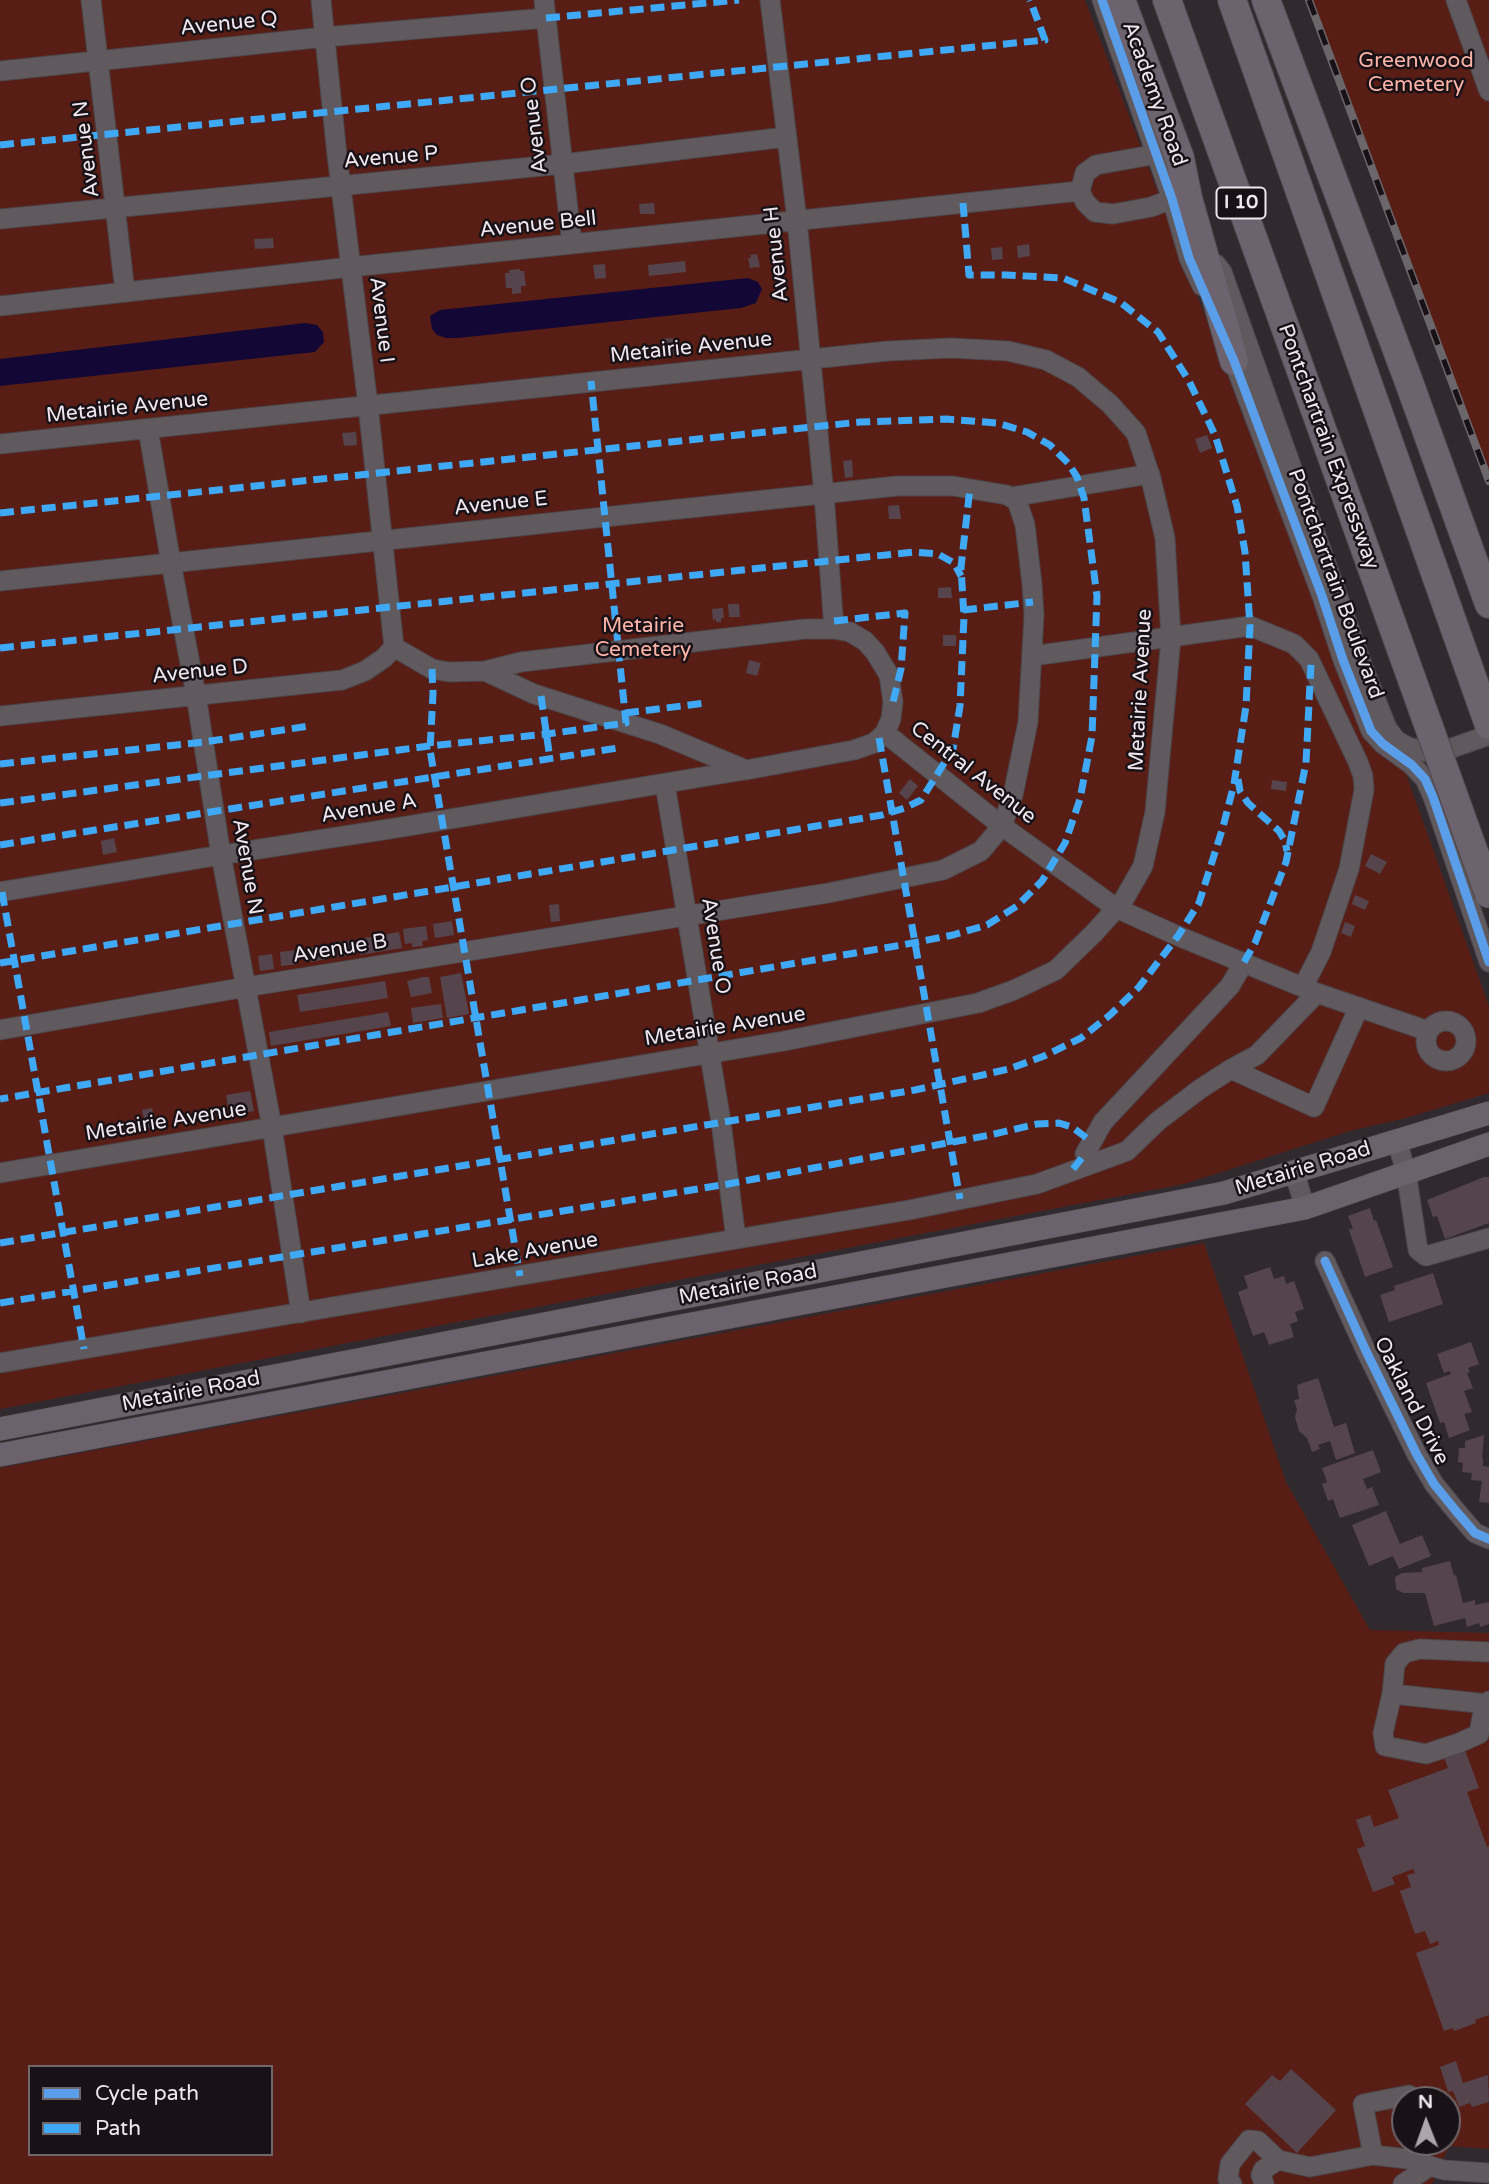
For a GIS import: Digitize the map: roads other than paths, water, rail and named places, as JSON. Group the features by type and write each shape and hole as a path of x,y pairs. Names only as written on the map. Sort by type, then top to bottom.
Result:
{"highway":[{"path":"1121,0 1180,158 1188,198 1234,361"},
{"name":"Pontchartrain Expressway","path":"1167,0 1489,894"},
{"name":"I 10","path":"1231,0 1489,725"},
{"path":"1266,0 1489,604"}],"main road":[{"name":"Metairie Road","path":"0,1429 1224,1193 1489,1113"},
{"name":"Metairie Road","path":"0,1455 1305,1208 1489,1144"}],"street":[{"name":"Avenue N","path":"91,0 125,292"},
{"name":"Avenue I","path":"321,0 394,647"},
{"name":"Avenue H","path":"770,0 797,220 824,494 834,629"},
{"name":"Academy Road","path":"1102,0 1172,199"},
{"path":"1456,0 1482,49 1489,91"},
{"name":"Avenue Q","path":"0,71 325,37 545,9"},
{"name":"Avenue O","path":"545,9 572,244"},
{"name":"Avenue P","path":"0,219 563,164 786,137"},
{"path":"1157,154 1096,165 1085,173 1080,191 1094,212 1113,214 1152,207 1172,199"},
{"name":"Avenue Bell","path":"0,306 1080,191"},
{"name":"Pontchartrain Boulevard","path":"1172,199 1203,248 1222,272 1387,728 1396,740 1408,747 1435,754"},
{"name":"Pontchartrain Boulevard","path":"1172,199 1189,258 1234,361 1371,731 1382,744 1412,765 1425,779 1489,962"},
{"name":"Metairie Avenue","path":"0,444 888,351 951,348 1007,351 1046,360 1077,377 1110,404 1136,433 1150,474 1165,538 1171,638 1155,812 1143,866 1123,901 1056,970 1014,990 978,1003 785,1041 0,1173"},
{"name":"Avenue N","path":"148,429 196,695 221,855 272,1127 300,1313"},
{"name":"Avenue E","path":"0,581 897,486 953,486 1009,496 1150,474"},
{"path":"687,916 828,893 943,870 981,851 1002,826 1013,795 1028,722 1034,615 1025,526 1017,501 1009,496"},
{"name":"Lake Avenue","path":"0,1363 909,1210 1037,1184 1058,1178 1079,1162 1127,1152 1158,1121 1200,1089 1257,1055 1310,990 1349,869 1364,790 1363,776 1335,711 1309,659 1294,644 1250,626 1171,638"},
{"path":"394,647 432,669 449,672 485,671 521,662 805,629 834,629 850,632 865,641 890,675 893,702 891,719 885,733"},
{"path":"1032,656 1171,638"},
{"name":"Avenue D","path":"0,716 342,680 365,671 394,647"},
{"path":"485,671 534,694 660,734 746,770"},
{"name":"Central Avenue","path":"746,770 854,750 874,743 885,733 1002,826 1116,908 1310,990 1428,1031"},
{"path":"1425,779 1429,762 1435,754 1489,735"},
{"name":"Avenue A","path":"0,892 746,770"},
{"name":"Avenue O","path":"665,784 709,1052 736,1239"},
{"name":"Avenue B","path":"0,1030 246,987 687,916"},
{"path":"1079,1162 1103,1122 1230,986 1244,962"},
{"path":"1231,1069 1314,1107 1359,1007"},
{"path":"1397,1141 1406,1172 1418,1250 1426,1256 1489,1238"},
{"path":"1294,1171 1305,1208"},
{"name":"Oakland Drive","path":"1325,1261 1366,1351 1434,1484 1475,1533 1489,1539"},
{"path":"1392,1694 1488,1702 1482,1717 1484,1741 1459,1743 1426,1754 1385,1746 1383,1733 1392,1694 1395,1664 1404,1653 1420,1649 1489,1652"},
{"path":"1373,2155 1363,2104 1391,2099"},
{"path":"1232,2184 1228,2179 1230,2164 1249,2140 1258,2141 1278,2160 1310,2167 1373,2155 1408,2159 1432,2167 1489,2173"},
{"path":"1426,2156 1432,2167 1460,2184"},
{"path":"1264,2184 1261,2175 1263,2170 1278,2160"},
{"path":"1403,2184 1432,2167"}],"railway":[{"path":"1309,0 1489,481"}],"park label":[{"name":"Greenwood Cemetery","path":"1416,73"},
{"name":"Metairie Cemetery","path":"643,638"}]}
